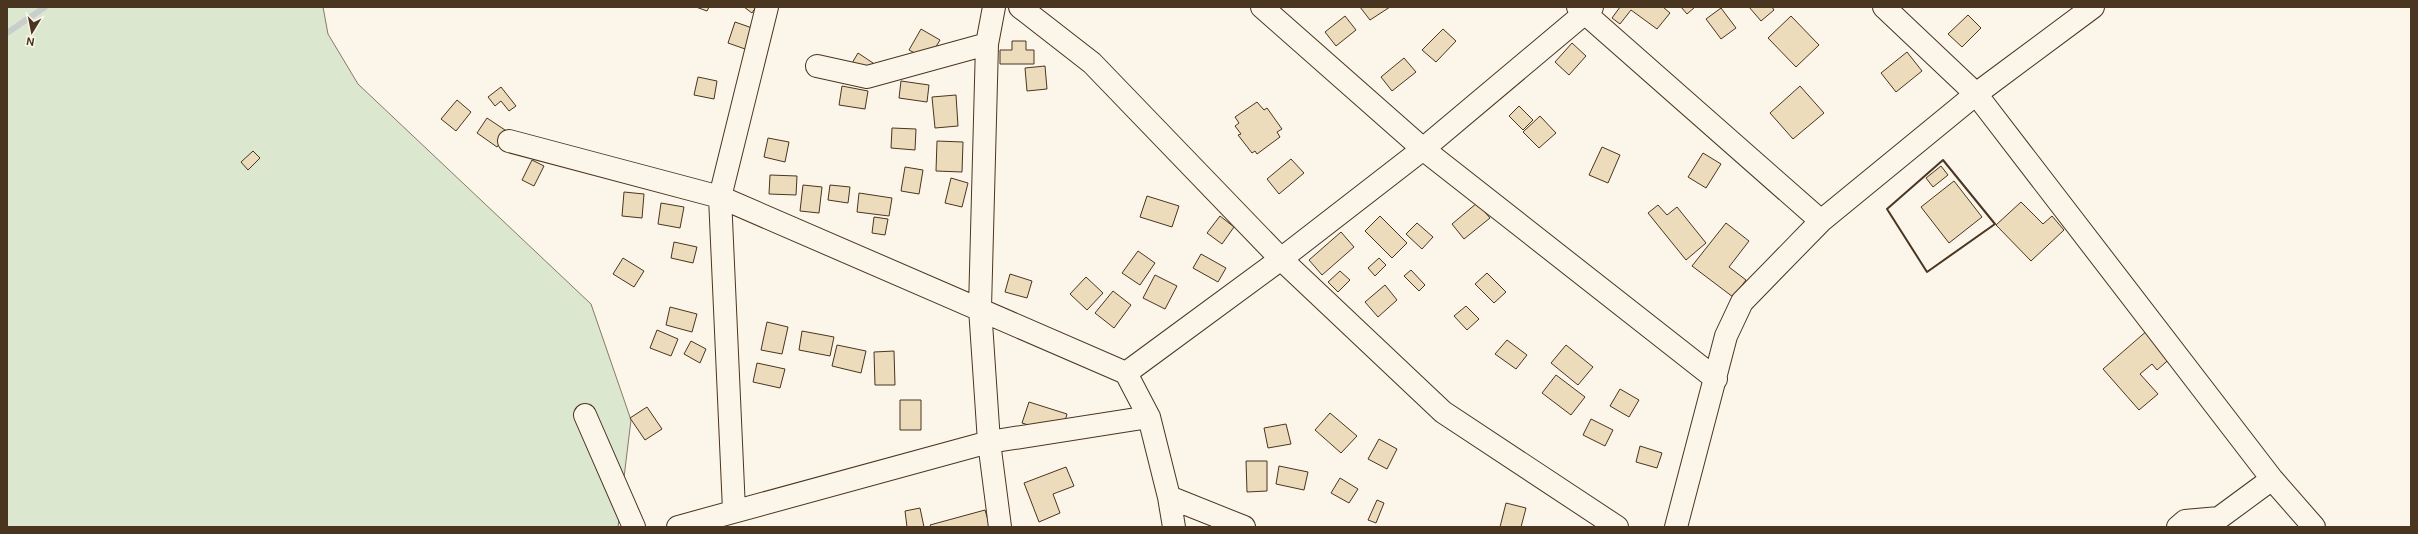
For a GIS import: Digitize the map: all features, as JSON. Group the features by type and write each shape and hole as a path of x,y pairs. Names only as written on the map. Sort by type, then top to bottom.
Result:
{"street":[{"path":"734,510 720,197 767,7"},
{"path":"994,7 987,44 980,308 989,442 1000,527"},
{"path":"1020,7 1092,63 1281,259 1443,412 1617,527"},
{"path":"1262,7 1423,149 1716,379"},
{"path":"1884,7 1976,94 2272,479 2314,527"},
{"path":"1676,527 1716,379 1726,336 1742,302 1821,221 1976,94 2093,7"},
{"path":"1126,373 1281,259 1423,149 1585,9 1821,221"},
{"path":"817,66 867,76 987,44"},
{"path":"509,141 720,197 980,308 1126,373 1149,417 1169,497 1174,527"},
{"path":"585,415 634,527"},
{"path":"678,527 734,510 989,442 1149,417"},
{"path":"2178,527 2186,521 2219,518 2272,479"},
{"path":"1169,497 1244,527"}],"green space":[{"path":"7,7 323,7 328,34 358,84 591,304 631,420 618,527 7,527"}],"building":[{"path":"696,7 709,7 707,11"},
{"path":"744,7 756,7 752,13"},
{"path":"1360,7 1390,7 1370,20"},
{"path":"1620,7 1663,7 1670,13 1657,29 1631,10 1620,24 1612,18"},
{"path":"1681,7 1695,7 1687,14"},
{"path":"1749,7 1772,7 1774,10 1761,21"},
{"path":"1721,8 1736,28 1721,39 1706,19"},
{"path":"1968,15 1981,28 1962,47 1948,34"},
{"path":"1345,16 1356,30 1336,46 1325,32"},
{"path":"1791,16 1819,45 1796,67 1768,38"},
{"path":"735,22 755,29 748,50 728,43"},
{"path":"921,29 940,40 928,60 909,50"},
{"path":"1443,29 1456,41 1436,62 1422,50"},
{"path":"1012,41 1026,41 1026,50 1034,50 1034,64 1000,64 1000,50 1012,50"},
{"path":"1572,43 1586,56 1569,75 1555,62"},
{"path":"1907,52 1922,71 1896,92 1881,73"},
{"path":"858,53 873,63 860,84 845,75"},
{"path":"1404,58 1416,72 1392,91 1381,77"},
{"path":"1045,66 1047,89 1027,91 1025,68"},
{"path":"698,77 717,81 714,99 694,95"},
{"path":"901,81 929,85 927,102 899,98"},
{"path":"842,86 868,91 865,109 839,105"},
{"path":"1800,86 1824,113 1793,139 1770,113"},
{"path":"501,87 516,106 509,111 501,101 495,106 488,97"},
{"path":"956,95 958,126 935,128 932,97"},
{"path":"457,100 471,112 456,131 441,119"},
{"path":"1257,102 1264,110 1267,108 1282,129 1277,132 1280,137 1257,154 1255,151 1252,153 1238,135 1241,134 1235,126 1239,123 1235,117"},
{"path":"1519,106 1533,120 1523,130 1509,116"},
{"path":"1540,116 1556,133 1539,148 1523,132"},
{"path":"487,118 508,132 497,147 477,133"},
{"path":"892,128 916,129 915,150 891,148"},
{"path":"768,138 789,142 785,162 764,157"},
{"path":"937,141 963,142 962,172 936,171"},
{"path":"1602,147 1620,155 1608,183 1589,175"},
{"path":"253,151 260,158 248,170 241,162"},
{"path":"1703,153 1721,164 1706,188 1688,177"},
{"path":"1291,159 1304,173 1279,194 1267,179"},
{"path":"532,160 544,166 534,186 522,180"},
{"path":"1941,166 1948,175 1933,187 1926,178"},
{"path":"905,167 923,170 919,194 901,191"},
{"path":"770,175 797,176 796,195 769,194"},
{"path":"951,178 968,183 962,207 945,203"},
{"path":"1954,181 1982,217 1949,243 1921,207"},
{"path":"803,185 822,187 819,213 800,211"},
{"path":"830,185 850,187 848,203 828,200"},
{"path":"624,192 644,194 642,218 622,216"},
{"path":"859,193 892,198 889,216 857,212"},
{"path":"1147,196 1179,206 1172,227 1140,217"},
{"path":"2021,202 2043,224 2052,216 2064,230 2031,261 1996,225"},
{"path":"661,203 684,207 680,228 658,224"},
{"path":"1477,203 1490,218 1464,239 1452,224"},
{"path":"1658,205 1667,215 1677,207 1706,243 1686,260 1648,213"},
{"path":"1220,216 1234,227 1222,244 1207,233"},
{"path":"1380,216 1407,243 1392,258 1365,231"},
{"path":"874,217 888,219 885,235 872,233"},
{"path":"1417,223 1433,237 1422,249 1406,234"},
{"path":"1726,223 1749,241 1729,267 1746,280 1733,297 1692,266"},
{"path":"1341,232 1354,247 1322,275 1309,260"},
{"path":"674,242 697,247 693,263 671,258"},
{"path":"1138,251 1155,263 1140,285 1122,273"},
{"path":"1201,254 1226,268 1218,282 1193,268"},
{"path":"623,258 644,271 634,287 613,274"},
{"path":"1379,258 1386,265 1375,276 1368,268"},
{"path":"1411,270 1425,285 1419,291 1404,276"},
{"path":"1340,271 1350,280 1338,292 1328,282"},
{"path":"1487,273 1506,292 1494,303 1475,284"},
{"path":"1010,274 1032,281 1027,298 1005,292"},
{"path":"1155,275 1177,286 1165,309 1143,298"},
{"path":"1086,277 1103,293 1087,310 1070,294"},
{"path":"1385,285 1397,300 1378,317 1365,302"},
{"path":"1113,291 1131,305 1114,328 1095,313"},
{"path":"1466,306 1479,319 1467,330 1454,316"},
{"path":"670,307 697,314 692,332 666,325"},
{"path":"767,322 788,327 782,354 761,350"},
{"path":"2149,329 2173,356 2157,370 2152,364 2140,374 2158,394 2139,410 2103,369"},
{"path":"657,330 678,339 671,356 650,348"},
{"path":"802,331 834,337 830,356 799,350"},
{"path":"1507,340 1527,355 1516,369 1495,354"},
{"path":"691,341 706,349 700,363 684,354"},
{"path":"837,345 866,351 861,373 832,366"},
{"path":"1566,345 1593,367 1578,385 1551,363"},
{"path":"894,351 895,385 875,385 874,352"},
{"path":"757,363 785,369 780,388 753,382"},
{"path":"1556,375 1585,397 1571,415 1542,393"},
{"path":"1620,389 1639,400 1629,417 1610,406"},
{"path":"900,400 921,400 921,430 900,430"},
{"path":"1029,402 1067,414 1061,435 1022,423"},
{"path":"647,407 662,429 645,440 630,418"},
{"path":"1330,413 1357,436 1341,453 1315,430"},
{"path":"1591,419 1613,430 1605,446 1583,435"},
{"path":"1286,424 1291,444 1268,448 1264,428"},
{"path":"1379,439 1397,449 1387,469 1368,459"},
{"path":"1640,446 1662,453 1657,468 1636,462"},
{"path":"1246,461 1267,461 1267,491 1247,492"},
{"path":"1279,466 1308,472 1304,490 1276,484"},
{"path":"1066,467 1074,486 1053,494 1060,513 1039,522 1024,483"},
{"path":"1340,478 1358,489 1349,503 1331,493"},
{"path":"1377,500 1384,503 1376,523 1368,520"},
{"path":"1506,503 1526,508 1521,527 1500,527"},
{"path":"920,508 924,527 907,527 905,511"},
{"path":"985,510 990,527 931,527 930,525"}],"waterway":[{"path":"7,33 45,7"}],"wall":[{"path":"1943,160 1995,224 1927,272 1887,209 1943,160"}]}
